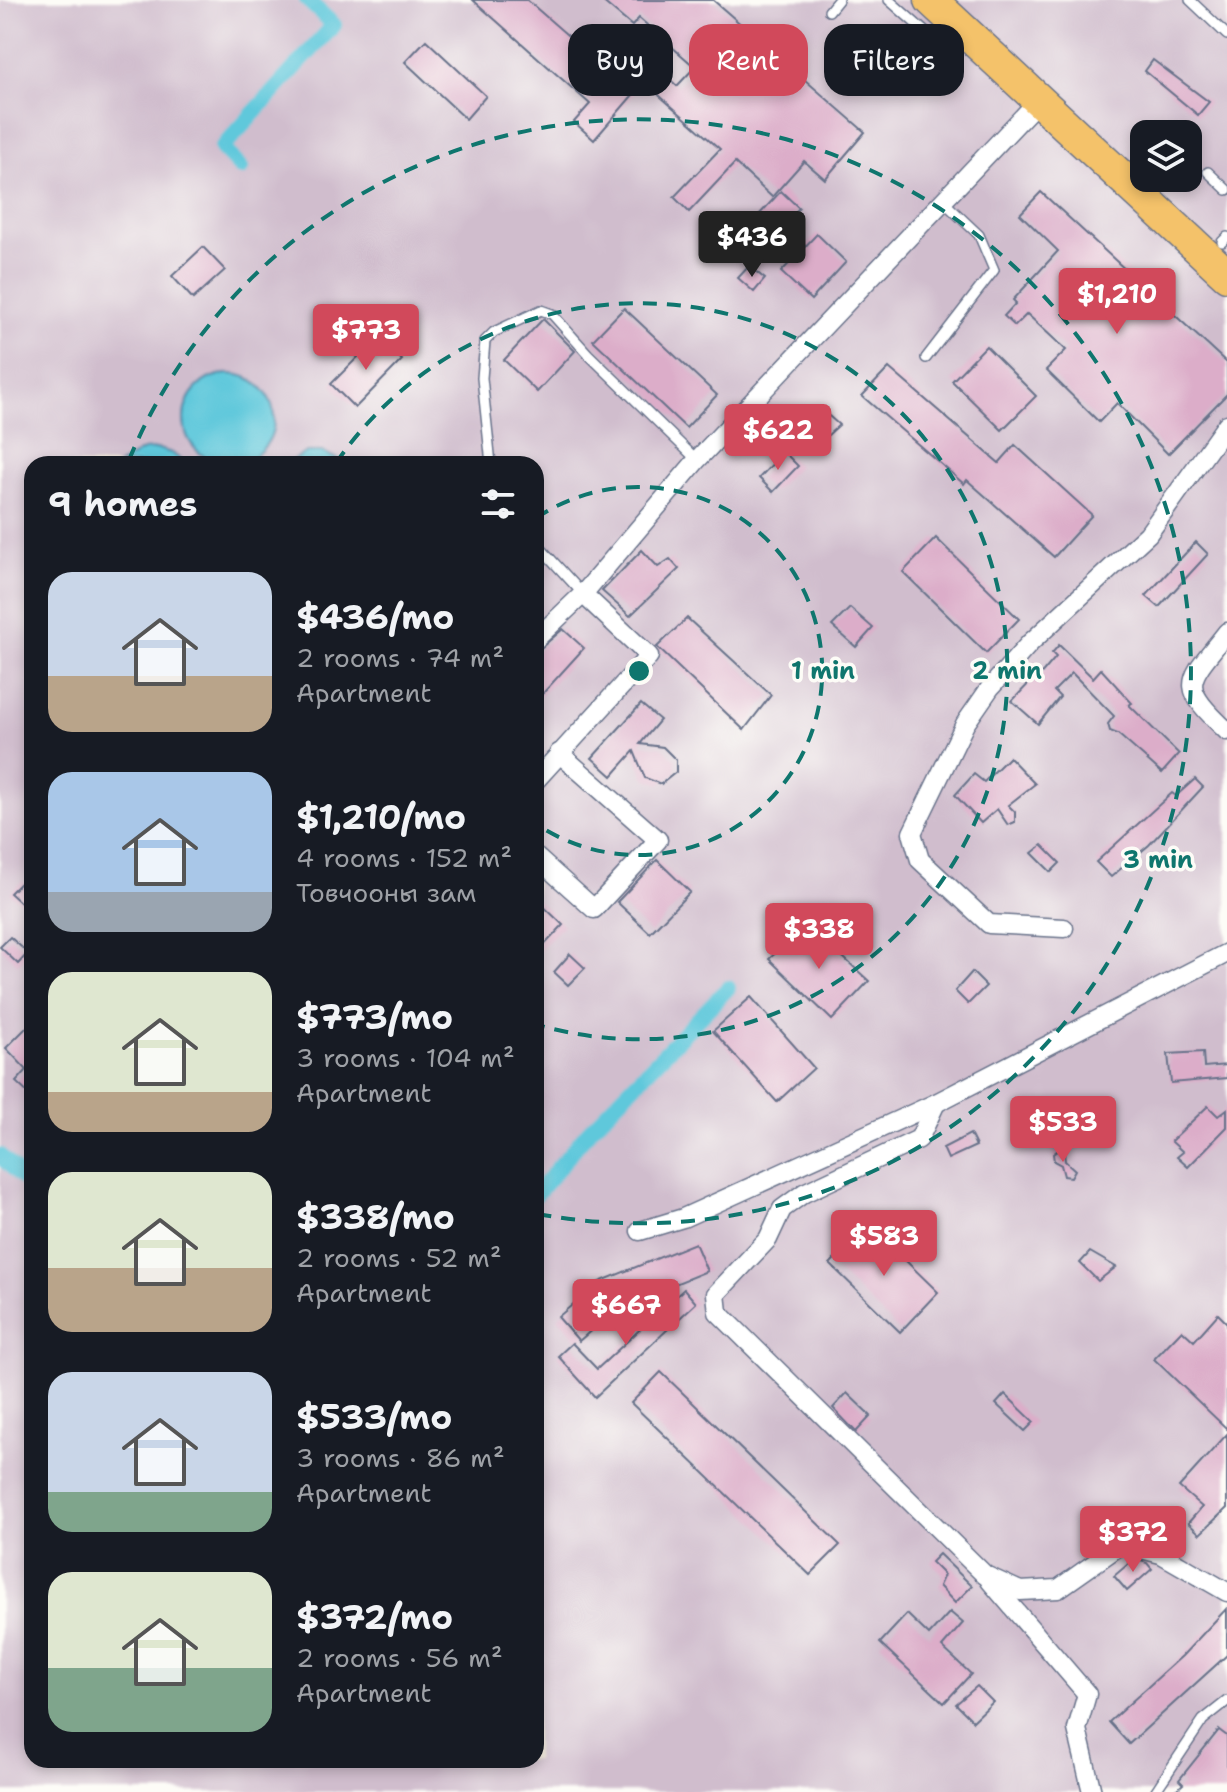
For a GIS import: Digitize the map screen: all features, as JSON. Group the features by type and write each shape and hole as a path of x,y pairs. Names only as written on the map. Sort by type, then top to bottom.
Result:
{"highway":[{"path":"931,0 1227,275"},
{"path":"961,0 1130,156"},
{"path":"1170,192 1225,242"}],"street":[{"path":"544,631 583,594 697,460 1040,99"},
{"path":"1064,928 989,924 920,860 912,833 965,724 990,688 1039,634 1148,534 1227,424"},
{"path":"544,771 649,656 583,594"},
{"path":"1227,632 1193,675 1192,689 1202,707 1227,731"},
{"path":"544,864 594,909 658,840 559,753"},
{"path":"640,1231 683,1218 936,1103 1227,953"},
{"path":"936,1103 919,1139 804,1193 782,1209 768,1239 716,1294 718,1312 985,1575 1087,1694 1077,1729 1092,1792"},
{"path":"985,1575 1020,1591 1058,1589 1122,1544 1161,1554 1227,1592"}],"lane":[{"path":"829,11 838,0"},
{"path":"889,0 916,24"},
{"path":"1190,0 1227,35"},
{"path":"1208,172 1227,190"},
{"path":"926,358 994,270 979,235 943,201"},
{"path":"490,456 482,378 485,341 494,332 541,310 552,314 588,354 697,460"},
{"path":"544,552 583,594"},
{"path":"1155,1792 1203,1720 1227,1701"}],"shaded area":[{"path":"0,0 1227,0 1227,1792 0,1792"}],"water":[{"path":"229,374 254,381 267,394 273,410 271,436 255,456 203,456 187,436 184,419 187,402 197,387 212,377"},
{"path":"158,449 176,456 133,456 143,450"},
{"path":"307,452 322,452 331,456 300,456"}],"building":[{"path":"473,0 527,0 568,36 568,84"},
{"path":"601,0 713,0 741,24 689,24 689,62 673,48 673,24 646,24 639,18 630,24"},
{"path":"426,40 486,96 466,119 405,62"},
{"path":"1153,60 1209,102 1198,115 1145,71"},
{"path":"689,73 689,96 808,96 808,82 865,132 825,179 804,161 772,197 735,163 689,212 674,197 720,149 660,96 673,96 673,82 677,86"},
{"path":"581,96 632,96 594,140 574,122 590,104"},
{"path":"781,191 799,208 764,246 746,229"},
{"path":"1041,192 1227,363 1227,394 1168,454 1117,403 1099,422 1046,370 1066,350 1027,314 1015,326 1004,316 1016,303 1013,300 1058,251 1020,214"},
{"path":"817,234 846,262 811,300 781,272"},
{"path":"203,247 225,270 193,299 172,276"},
{"path":"749,266 765,279 754,292 738,278"},
{"path":"624,308 717,395 686,428 593,340"},
{"path":"543,319 575,351 537,392 504,360"},
{"path":"378,337 402,360 355,408 331,384"},
{"path":"986,346 1036,396 1002,430 952,381"},
{"path":"889,368 999,463 1015,445 1092,515 1054,557 967,480 964,484 862,396"},
{"path":"829,416 839,425 827,436 818,429"},
{"path":"784,452 798,466 773,492 759,478"},
{"path":"936,538 1019,619 986,653 903,572"},
{"path":"1196,542 1208,554 1159,607 1146,596"},
{"path":"642,550 658,567 670,559 679,569 630,616 602,591"},
{"path":"850,608 873,628 856,647 832,626"},
{"path":"687,618 771,695 744,730 657,647"},
{"path":"563,629 584,648 544,692 544,645"},
{"path":"1059,645 1093,678 1101,669 1132,703 1129,705 1179,754 1162,773 1118,734 1110,731 1108,724 1114,716 1072,673 1054,691 1060,697 1038,724 1012,701 1056,657 1052,653"},
{"path":"641,704 660,720 640,744 663,747 676,760 676,772 661,784 645,778 634,751 612,776 592,758"},
{"path":"1009,757 1035,784 1008,805 1015,812 1015,822 1008,825 997,809 981,823 955,795 974,774 984,782"},
{"path":"1195,779 1203,787 1149,845 1111,877 1096,862 1172,793 1176,796"},
{"path":"1042,845 1060,863 1051,872 1032,853"},
{"path":"657,860 690,892 650,933 617,902"},
{"path":"22,881 24,883 24,906 10,893"},
{"path":"544,907 563,925 544,945"},
{"path":"807,924 869,981 832,1020 769,959"},
{"path":"10,937 24,949 24,957 18,964 0,947"},
{"path":"570,954 585,968 568,985 554,972"},
{"path":"972,972 986,986 968,1004 955,991"},
{"path":"751,997 814,1068 777,1102 713,1031"},
{"path":"24,1030 24,1067 6,1048"},
{"path":"1203,1052 1204,1067 1227,1065 1227,1078 1171,1083 1168,1054"},
{"path":"24,1073 24,1090 16,1082"},
{"path":"1208,1106 1218,1116 1227,1109 1227,1127 1188,1167 1177,1157 1183,1152 1171,1141"},
{"path":"970,1134 976,1146 948,1159 943,1148"},
{"path":"1058,1150 1064,1152 1065,1161 1075,1170 1071,1177 1064,1176 1061,1165 1054,1161 1053,1154"},
{"path":"868,1224 938,1292 900,1332 830,1264"},
{"path":"695,1243 707,1271 618,1307 579,1341 558,1317 599,1282"},
{"path":"1090,1252 1116,1267 1098,1281 1080,1263"},
{"path":"684,1289 696,1303 595,1397 558,1356 572,1343 597,1369"},
{"path":"1218,1314 1227,1323 1227,1429 1154,1359 1182,1330 1194,1341"},
{"path":"661,1372 840,1545 810,1575 631,1403"},
{"path":"847,1393 871,1416 856,1432 833,1408"},
{"path":"1005,1394 1034,1422 1025,1431 996,1404"},
{"path":"1227,1434 1227,1508 1200,1534 1188,1523 1202,1507 1179,1487"},
{"path":"939,1554 972,1586 955,1603 939,1586 944,1575 931,1562"},
{"path":"1134,1559 1147,1563 1152,1569 1127,1591 1114,1576"},
{"path":"1227,1608 1227,1655 1129,1744 1109,1722 1182,1656"},
{"path":"950,1612 963,1623 942,1647 971,1674 944,1703 880,1643 907,1614 929,1635"},
{"path":"977,1686 993,1702 973,1721 956,1704"},
{"path":"1219,1730 1227,1736 1227,1792 1174,1792 1183,1784 1179,1780"}],"waterway":[{"path":"241,168 222,148 334,25 307,0"},
{"path":"544,1184 589,1131 728,988"},
{"path":"0,1156 24,1178"}]}
